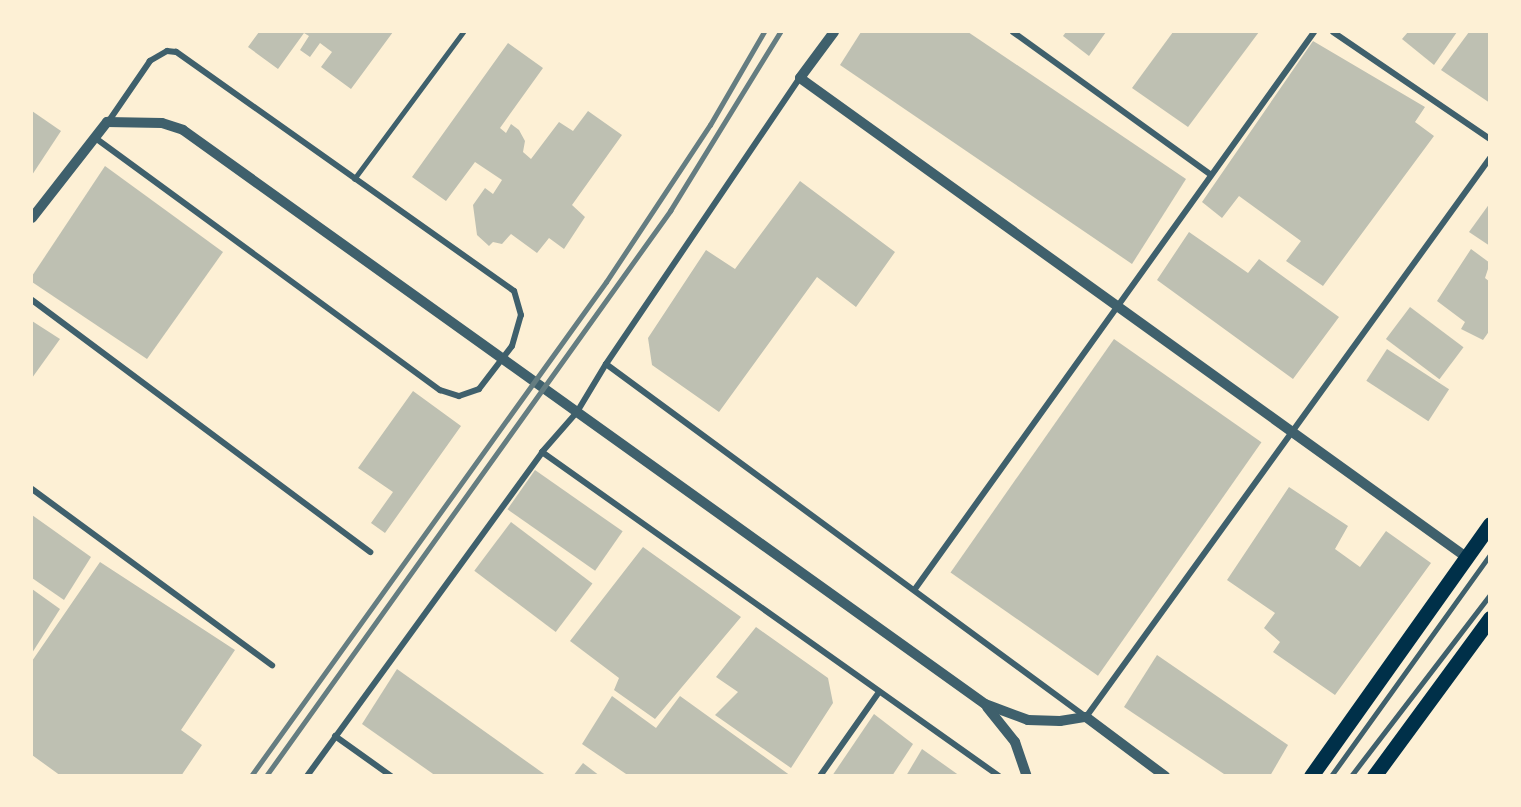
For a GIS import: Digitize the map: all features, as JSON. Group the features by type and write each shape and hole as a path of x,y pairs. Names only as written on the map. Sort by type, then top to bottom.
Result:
{"main road":[{"path":"1311,776 1490,524"},
{"path":"1374,776 1490,618"}],"street":[{"path":"307,776 542,452 577,412 606,364 800,78 834,32"},
{"path":"1013,32 1212,175"},
{"path":"915,589 1314,32"},
{"path":"1334,32 1490,140"},
{"path":"32,218 94,137 107,122 150,61 167,51 176,52 514,291 521,315 512,346 489,379 469,395 441,390 94,137"},
{"path":"800,78 1466,556"},
{"path":"107,122 162,123 183,130 463,328 985,704 1028,720 1060,721 1086,717 1490,158"},
{"path":"32,300 370,552"},
{"path":"606,364 915,589 1165,776"},
{"path":"542,452 999,776"},
{"path":"32,489 272,666"},
{"path":"820,776 879,693"},
{"path":"985,704 1015,742 1027,776"},
{"path":"335,736 391,776"}],"lane":[{"path":"354,179 463,32"},
{"path":"1331,776 1490,555"},
{"path":"1351,776 1490,595"}],"building":[{"path":"259,32 393,32 351,89 321,67 332,52 320,43 310,57 300,50 309,36 304,33 278,69 248,47"},
{"path":"861,32 968,32 1186,179 1132,264 840,65"},
{"path":"1066,32 1106,32 1089,56 1063,36"},
{"path":"1173,32 1259,32 1188,127 1132,88"},
{"path":"1408,32 1457,32 1434,65 1402,39"},
{"path":"1469,32 1490,32 1490,103 1441,70"},
{"path":"1313,41 1425,107 1415,122 1434,136 1323,286 1286,261 1301,241 1239,196 1222,218 1202,202"},
{"path":"508,43 543,68 500,128 506,133 511,124 519,130 525,141 523,152 531,159 559,122 573,131 588,111 622,135 572,205 585,217 564,249 549,238 537,253 511,234 502,244 493,242 489,246 477,235 473,205 485,188 493,194 502,180 475,162 446,201 412,177"},
{"path":"32,111 61,131 32,175"},
{"path":"105,166 223,252 147,359 32,282 32,276"},
{"path":"800,181 895,252 856,307 817,277 719,412 652,365 648,338 706,250 735,269"},
{"path":"1490,203 1490,246 1469,232"},
{"path":"1189,232 1248,273 1259,259 1339,317 1293,379 1157,280"},
{"path":"1471,249 1490,263 1485,278 1490,282 1490,330 1483,340 1461,329 1465,322 1437,301"},
{"path":"1410,307 1464,347 1439,379 1386,339"},
{"path":"32,321 60,339 32,378"},
{"path":"1114,339 1261,442 1098,676 951,572"},
{"path":"1387,349 1449,389 1428,421 1366,381"},
{"path":"413,391 461,426 385,533 371,523 393,492 358,468"},
{"path":"535,470 623,531 595,571 507,509"},
{"path":"1289,487 1348,526 1335,549 1360,567 1386,531 1431,563 1335,695 1273,652 1280,642 1264,628 1275,613 1227,580"},
{"path":"32,515 91,557 64,600 32,578"},
{"path":"511,522 592,583 556,632 474,571"},
{"path":"643,547 741,617 655,719 614,690 619,678 570,641"},
{"path":"100,562 235,650 181,730 202,745 181,776 61,776 32,755 32,661"},
{"path":"32,589 60,609 32,653"},
{"path":"756,627 828,678 833,703 791,768 715,715 738,692 716,677"},
{"path":"1157,655 1288,745 1270,776 1227,776 1124,707"},
{"path":"397,669 547,776 436,776 362,724"},
{"path":"612,696 656,728 680,696 791,776 629,776 582,744"},
{"path":"874,714 913,744 892,776 832,776"},
{"path":"922,749 960,776 906,776"},
{"path":"583,763 600,776 573,776"}],"railway":[{"path":"251,776 606,282 710,125 764,32"},
{"path":"266,776 670,211 780,32"}]}
